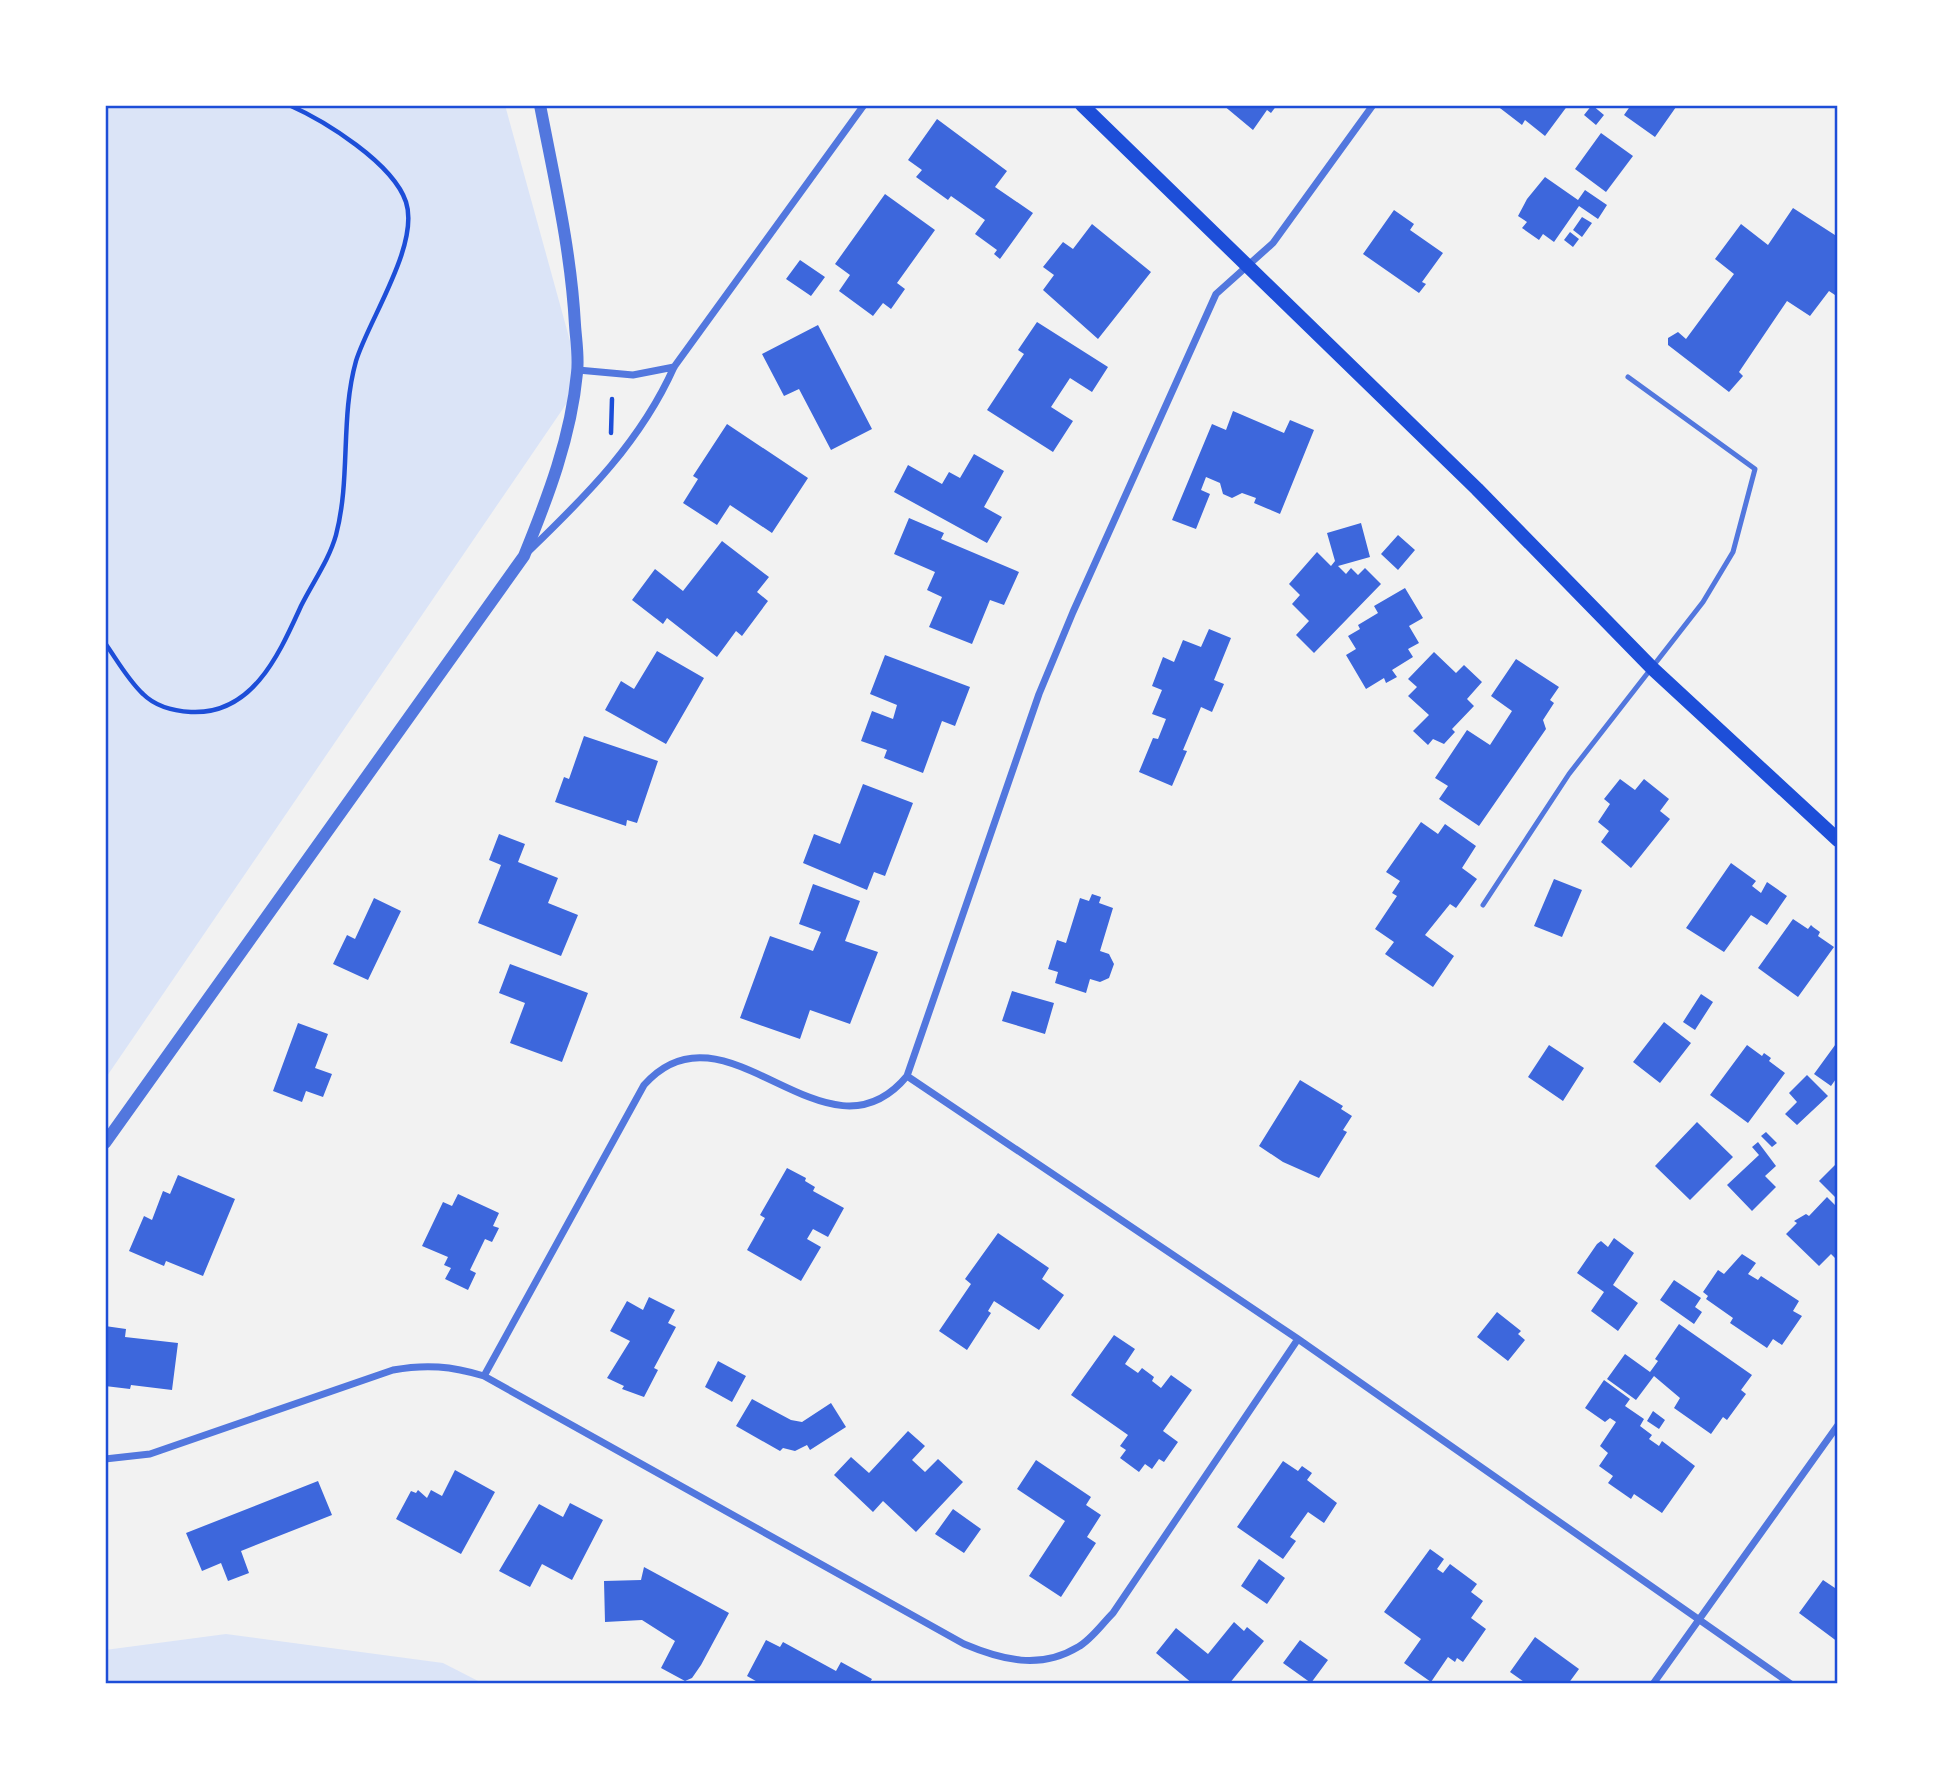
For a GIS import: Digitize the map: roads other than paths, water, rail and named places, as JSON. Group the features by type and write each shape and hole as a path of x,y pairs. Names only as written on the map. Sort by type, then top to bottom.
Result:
{"main road":[{"path":"1082,105 1245,267 1478,489 1653,669 1838,840"}],"street":[{"path":"524,556 550,492 569,424 578,370 574,298 565,225 540,105"},
{"path":"105,1143 524,556 603,478 663,392 674,367 864,105"},
{"path":"484,1376 644,1085 657,1070 675,1060 699,1056 719,1059 828,1104 852,1108 873,1104 892,1095 907,1076 1039,694 1216,294 1273,243 1373,105"},
{"path":"578,370 634,375 674,367"},
{"path":"907,1076 1298,1339 1791,1684"},
{"path":"105,1459 150,1454 393,1370 426,1364 453,1366 484,1376 964,1644 998,1658 1050,1660 1080,1646 1112,1613 1298,1339"},
{"path":"1653,1684 1838,1425"}],"lane":[{"path":"1483,905 1569,774 1703,602 1733,552 1755,469 1628,377"}]}
